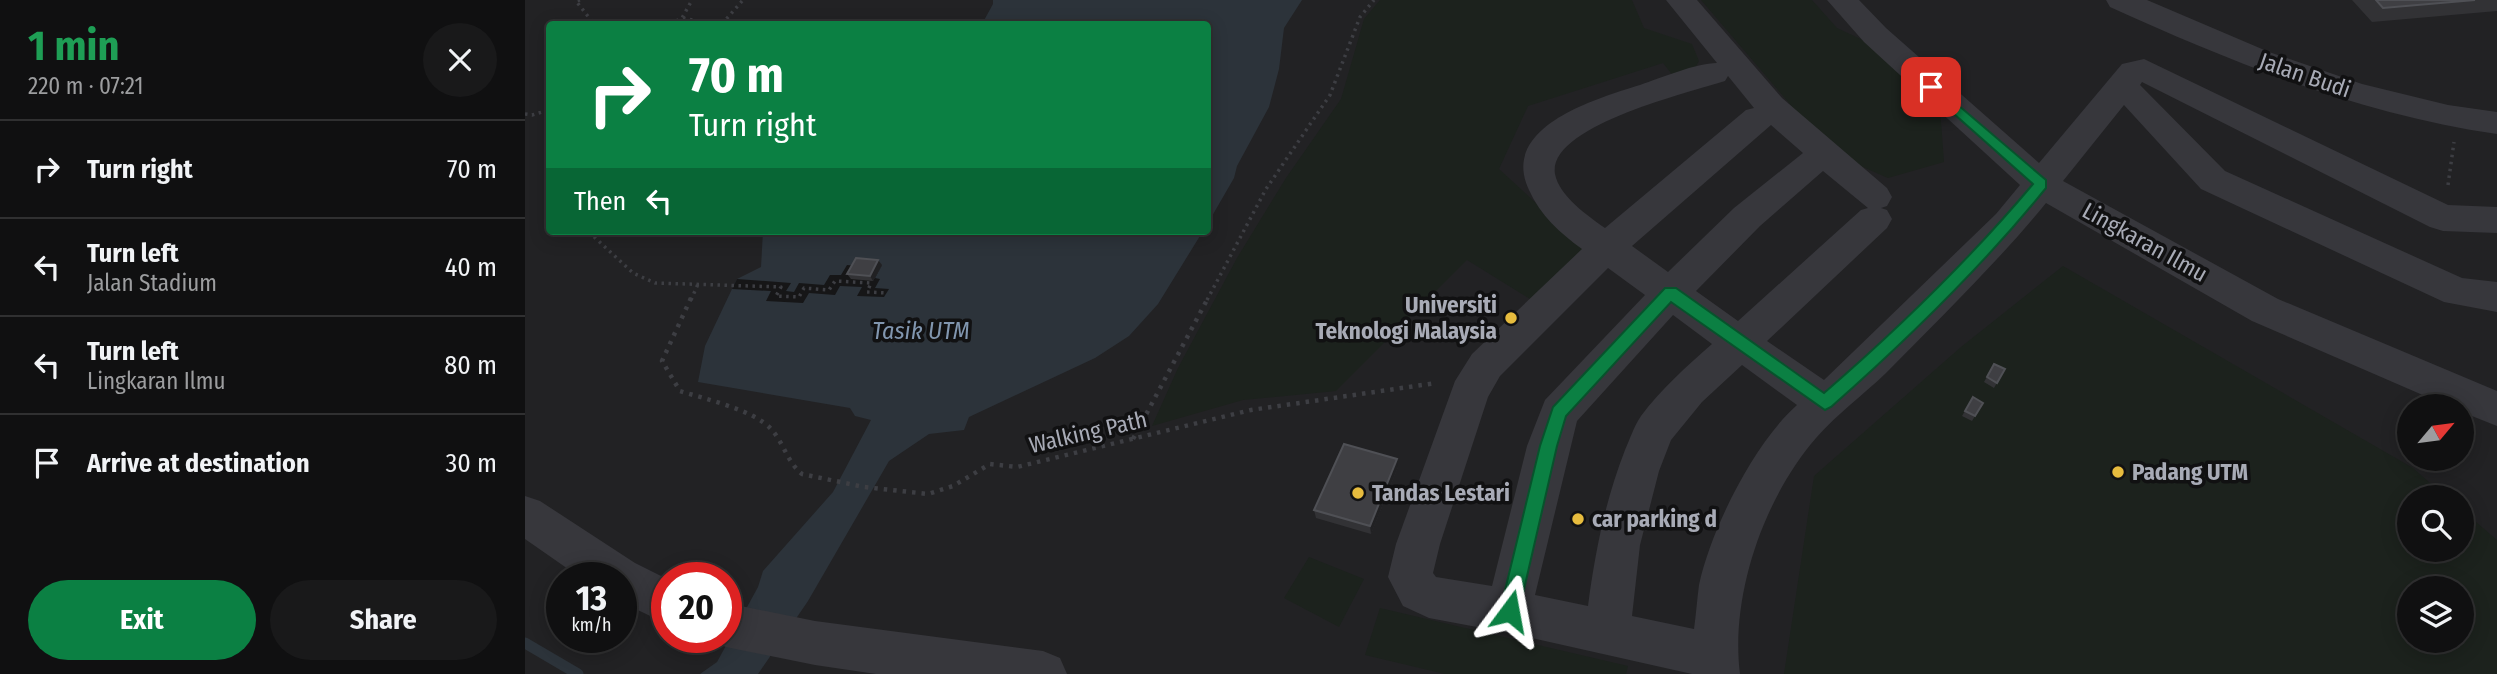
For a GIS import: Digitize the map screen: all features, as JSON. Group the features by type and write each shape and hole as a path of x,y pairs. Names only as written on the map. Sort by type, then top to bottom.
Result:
{"street":[{"path":"1607,632 1618,545 1638,471 1654,430 1688,390 1741,343 1875,208 1770,106 1681,0"},
{"name":"Lingkaran Ilmu","path":"1842,0 1875,35 2041,184 2265,310 2497,409"},
{"name":"Jalan Budi","path":"2121,0 2232,50 2376,99 2452,118 2497,123"},
{"path":"1758,118 1606,248 1486,365 1469,393 1418,544 1410,578 1419,591 1429,597 1607,632 1715,665 1722,584 1737,537 1766,472 1802,425 1870,363 2009,223 2133,72 2144,70 2443,218 2497,220"},
{"path":"1714,74 1597,112 1567,127 1545,147 1538,173 1552,202 1606,248 1825,402"},
{"path":"2119,87 2134,96 2213,180 2457,292 2497,297"},
{"path":"1510,611 1548,446 1559,412 1670,293 1747,217 1810,163"},
{"path":"525,515 596,562"},
{"path":"742,628 815,643 1043,674"}],"path":[{"path":"577,0 592,21"},
{"path":"676,21 682,18 692,0"},
{"path":"725,21 743,0"},
{"path":"1133,440 1266,190 1330,95 1360,17 1374,0"},
{"path":"682,18 698,21"},
{"path":"525,114 546,111"},
{"path":"2443,218 2455,131 2452,118"},
{"path":"592,235 633,273 655,283 781,287 776,296 799,297 804,288 829,290 835,281 845,281 871,283 867,292 887,293"},
{"path":"845,281 850,273"},
{"name":"Walking Path","path":"698,284 662,361 680,391 740,412 771,428 783,455 803,475 926,495 970,477 990,464 1017,467 1251,410 1479,377"}],"shaded area":[{"name":"Universiti Teknologi Malaysia","path":"525,0 2497,0 2497,674 525,674"},
{"path":"1380,0 1632,0 1644,28 1692,44 1699,61 1694,70 1674,77 1663,63 1528,106 1499,169 1586,249 1538,304 1467,260 1336,391 1243,400 1152,426 1178,368 1237,258 1286,178 1341,99 1364,19"},
{"path":"1701,0 1812,0 1837,28 1865,41 1940,108 1944,162 1888,178 1849,161 1794,109"},
{"name":"Padang UTM","path":"2063,266 2397,459 2397,471 2416,471 2432,485 2397,485 2397,562 2474,562 2474,520 2497,540 2497,674 1784,674 1814,476 1961,347"},
{"path":"1309,557 1364,579 1339,627 1284,598"},
{"path":"1380,608 1628,666 1626,674 1445,674 1365,655"}],"water":[{"path":"993,0 1302,0 1284,28 1279,69 1269,107 1211,218 1211,21 984,21"},
{"name":"Tasik UTM","path":"763,235 1201,235 1158,304 1129,336 1095,358 969,417 964,430 929,434 889,461 808,601 758,674 700,674 717,662 722,653 742,653 742,616 758,587 763,571 833,492 871,420 855,416 850,408 698,382 705,346 737,279 761,267"}],"pier":[{"path":"860,263 882,265 875,278 880,279 875,288 889,289 884,297 857,296 862,287 840,286 835,295 809,293 803,303 766,301 771,291 732,289 737,279 791,283 786,291 794,292 799,283 824,285 830,275 841,275 847,265 858,266"}],"building":[{"path":"2376,0 2475,0 2383,8"},
{"path":"856,258 878,260 870,276 847,274"},
{"path":"1994,364 2005,369 1997,383 1987,377"},
{"path":"1973,397 1983,403 1975,416 1965,411"},
{"name":"Tandas Lestari","path":"1344,444 1397,459 1370,526 1314,510"}],"waterway":[{"path":"525,643 578,674"}],"place":[{"name":"Universiti Teknologi Malaysia","path":"1511,318"},
{"name":"Padang UTM","path":"2118,472"},
{"name":"Tandas Lestari","path":"1358,493"},
{"name":"car parking d","path":"1578,519"}],"route":[{"path":"1510,611 1548,446 1559,412 1670,293 1825,402 1870,363 1957,276 2009,223 2041,184 1931,87"}]}
